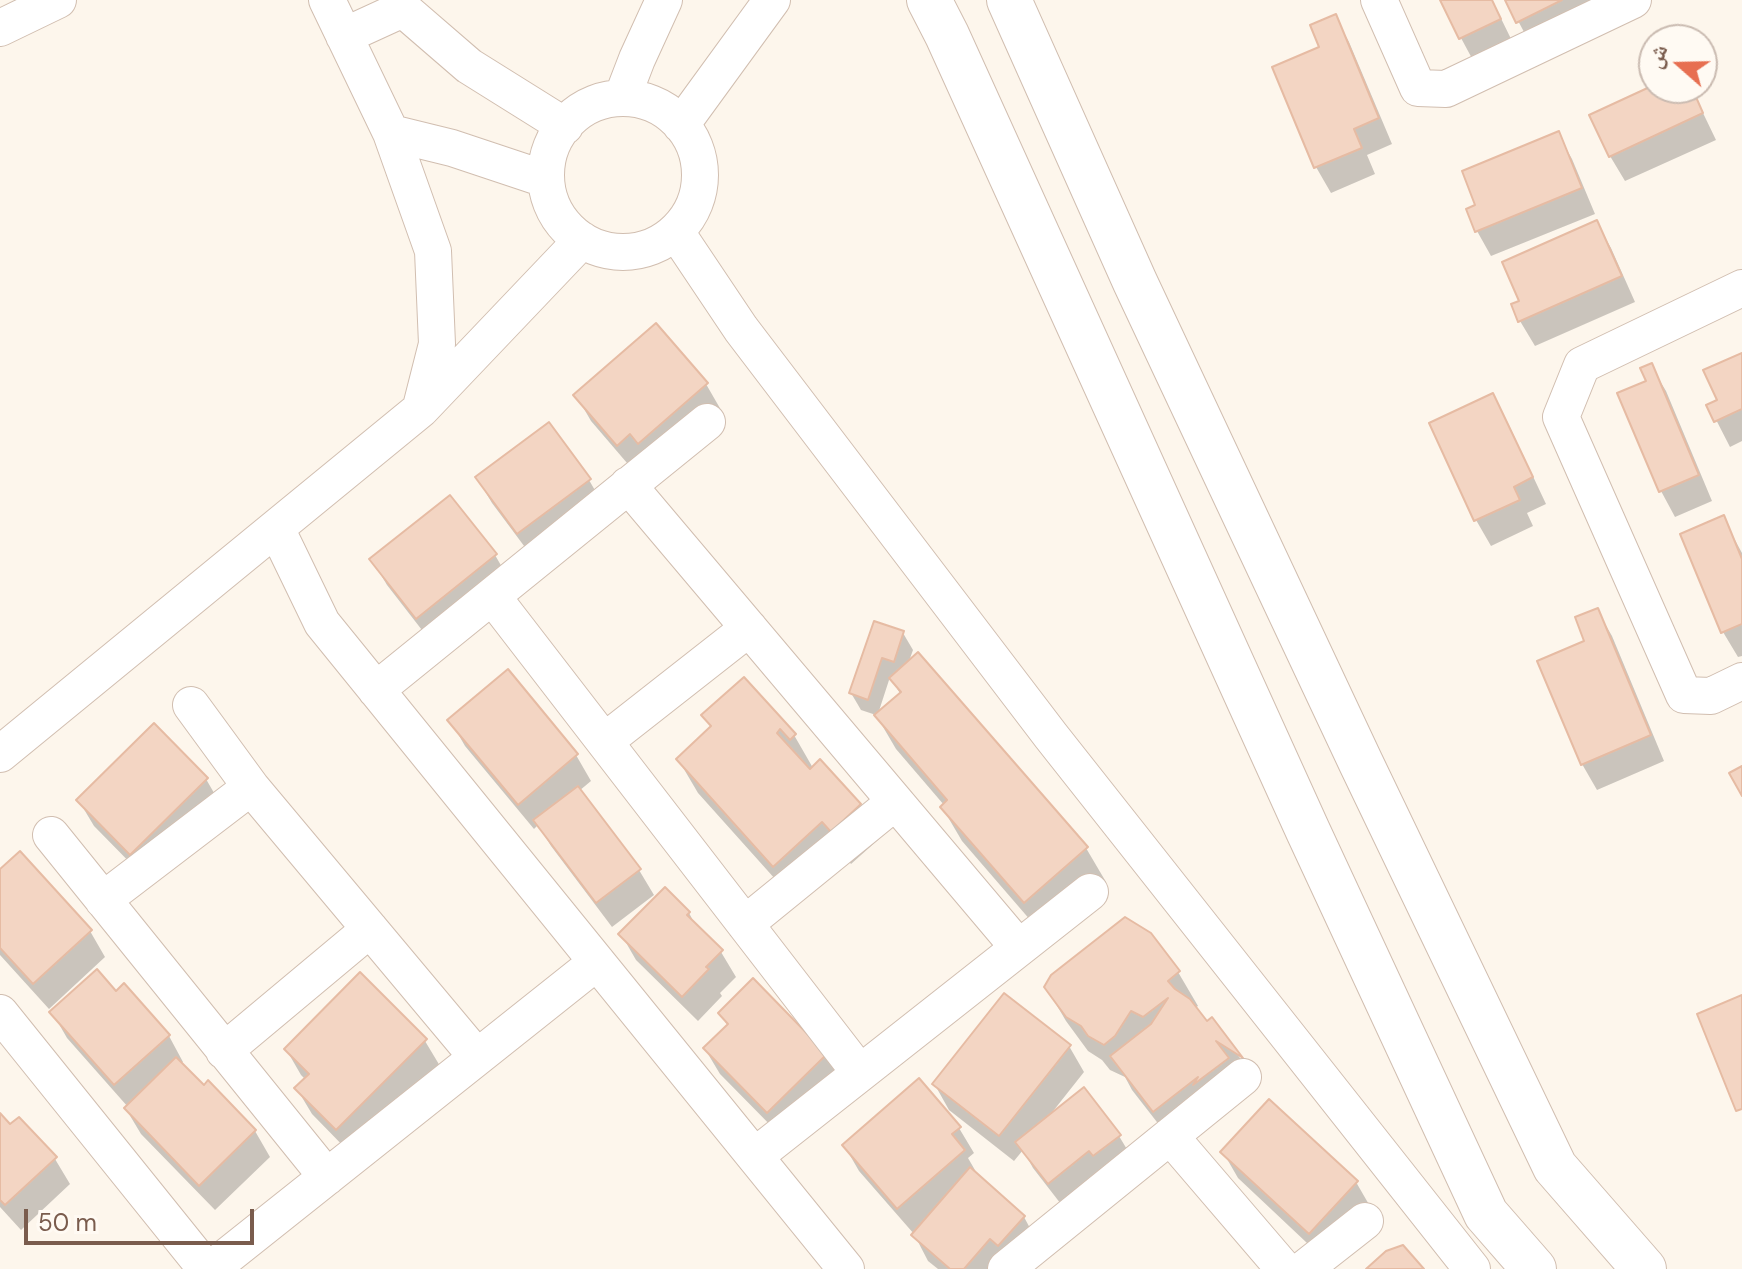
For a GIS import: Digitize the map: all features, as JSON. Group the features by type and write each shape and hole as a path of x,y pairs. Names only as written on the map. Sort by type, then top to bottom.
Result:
{"street":[{"path":"0,28 58,0"},
{"path":"327,0 391,133 433,251 437,344 421,409"},
{"path":"622,98 664,0"},
{"path":"681,125 772,0"},
{"path":"929,0 1486,1214 1534,1269"},
{"path":"1009,0 1135,282 1334,707 1555,1167 1644,1269"},
{"path":"1379,0 1418,88 1446,89 1633,0"},
{"path":"344,36 401,4 469,66 565,126"},
{"path":"630,98 652,103 671,114 681,125 696,150 700,172 698,194 690,214 676,232 658,244 637,251 615,252 594,247 560,220 550,200 545,179 548,157 556,137 570,119 588,106 609,99 630,98"},
{"path":"391,133 452,148 545,179"},
{"path":"676,232 741,329 1042,724 1472,1269"},
{"path":"0,754 421,409 582,240"},
{"path":"1742,288 1582,365 1561,417 1684,695 1711,696 1742,681"},
{"path":"376,690 707,422"},
{"path":"628,485 1019,948"},
{"path":"276,528 322,623 846,1269"},
{"path":"492,596 860,1073"},
{"path":"605,741 749,628"},
{"path":"191,705 251,787 477,1057"},
{"path":"103,900 251,787"},
{"path":"745,924 895,802"},
{"path":"51,835 327,1177"},
{"path":"755,1156 1090,892"},
{"path":"224,1051 370,929"},
{"path":"0,1013 209,1269 597,962"},
{"path":"1025,1263 1170,1136 1243,1077"},
{"path":"1170,1136 1284,1269"},
{"path":"1304,1269 1365,1221"}],"building":[{"path":"1440,0 1492,0 1501,19 1459,39"},
{"path":"1505,0 1562,0 1516,23"},
{"path":"1336,14 1379,118 1354,129 1362,148 1314,168 1272,67 1319,47 1310,25"},
{"path":"1638,92 1638,104 1699,104 1703,113 1609,157 1589,115"},
{"path":"1559,131 1582,188 1475,232 1466,209 1475,205 1462,171"},
{"path":"1597,220 1622,276 1518,322 1511,304 1519,301 1502,262"},
{"path":"656,323 708,383 638,444 630,434 617,446 573,395"},
{"path":"1742,353 1742,409 1714,422 1706,405 1717,400 1703,370"},
{"path":"1652,363 1699,475 1659,492 1617,393 1646,381 1640,368"},
{"path":"1493,393 1533,477 1514,487 1520,500 1474,521 1429,423"},
{"path":"549,422 591,479 517,534 475,477"},
{"path":"450,495 497,554 416,619 369,559"},
{"path":"1724,515 1742,559 1742,624 1721,633 1680,534"},
{"path":"1598,608 1651,735 1581,765 1537,661 1584,641 1575,617"},
{"path":"874,621 904,631 894,662 882,658 868,700 849,693"},
{"path":"918,652 1088,847 1024,903 940,807 947,800 874,715 901,692 889,678"},
{"path":"508,669 578,754 518,805 447,720"},
{"path":"744,677 796,734 790,740 780,729 777,733 810,769 820,759 861,804 831,832 822,822 773,867 676,759 711,726 701,715"},
{"path":"154,723 208,778 130,855 76,800"},
{"path":"1742,766 1742,796 1729,773"},
{"path":"578,786 641,869 596,903 533,820"},
{"path":"20,851 92,930 33,984 0,948 0,869"},
{"path":"665,887 690,912 687,915 723,950 682,997 618,934"},
{"path":"1125,917 1151,933 1180,971 1168,981 1190,999 1207,1021 1212,1017 1243,1058 1216,1041 1229,1058 1193,1085 1198,1077 1153,1112 1110,1056 1151,1024 1168,998 1143,1017 1131,1011 1115,1036 1104,1045 1066,1017 1044,987 1051,975"},
{"path":"97,969 116,991 124,983 170,1035 114,1085 49,1012"},
{"path":"360,972 427,1039 336,1130 294,1088 309,1074 284,1049"},
{"path":"753,978 827,1054 767,1113 703,1048 728,1024 718,1013"},
{"path":"1004,993 1071,1045 999,1136 932,1084"},
{"path":"1742,995 1742,1109 1736,1111 1697,1014"},
{"path":"176,1057 204,1085 208,1080 256,1130 199,1186 124,1108"},
{"path":"919,1078 961,1127 952,1134 965,1150 897,1209 842,1145"},
{"path":"1084,1087 1121,1135 1093,1156 1089,1151 1048,1184 1015,1142"},
{"path":"1269,1099 1358,1181 1309,1234 1220,1152"},
{"path":"0,1113 10,1124 19,1117 57,1157 5,1205 0,1200"},
{"path":"970,1167 1025,1216 998,1246 990,1239 964,1269 950,1269 911,1235"},
{"path":"1403,1245 1424,1269 1366,1269 1386,1251"}]}
